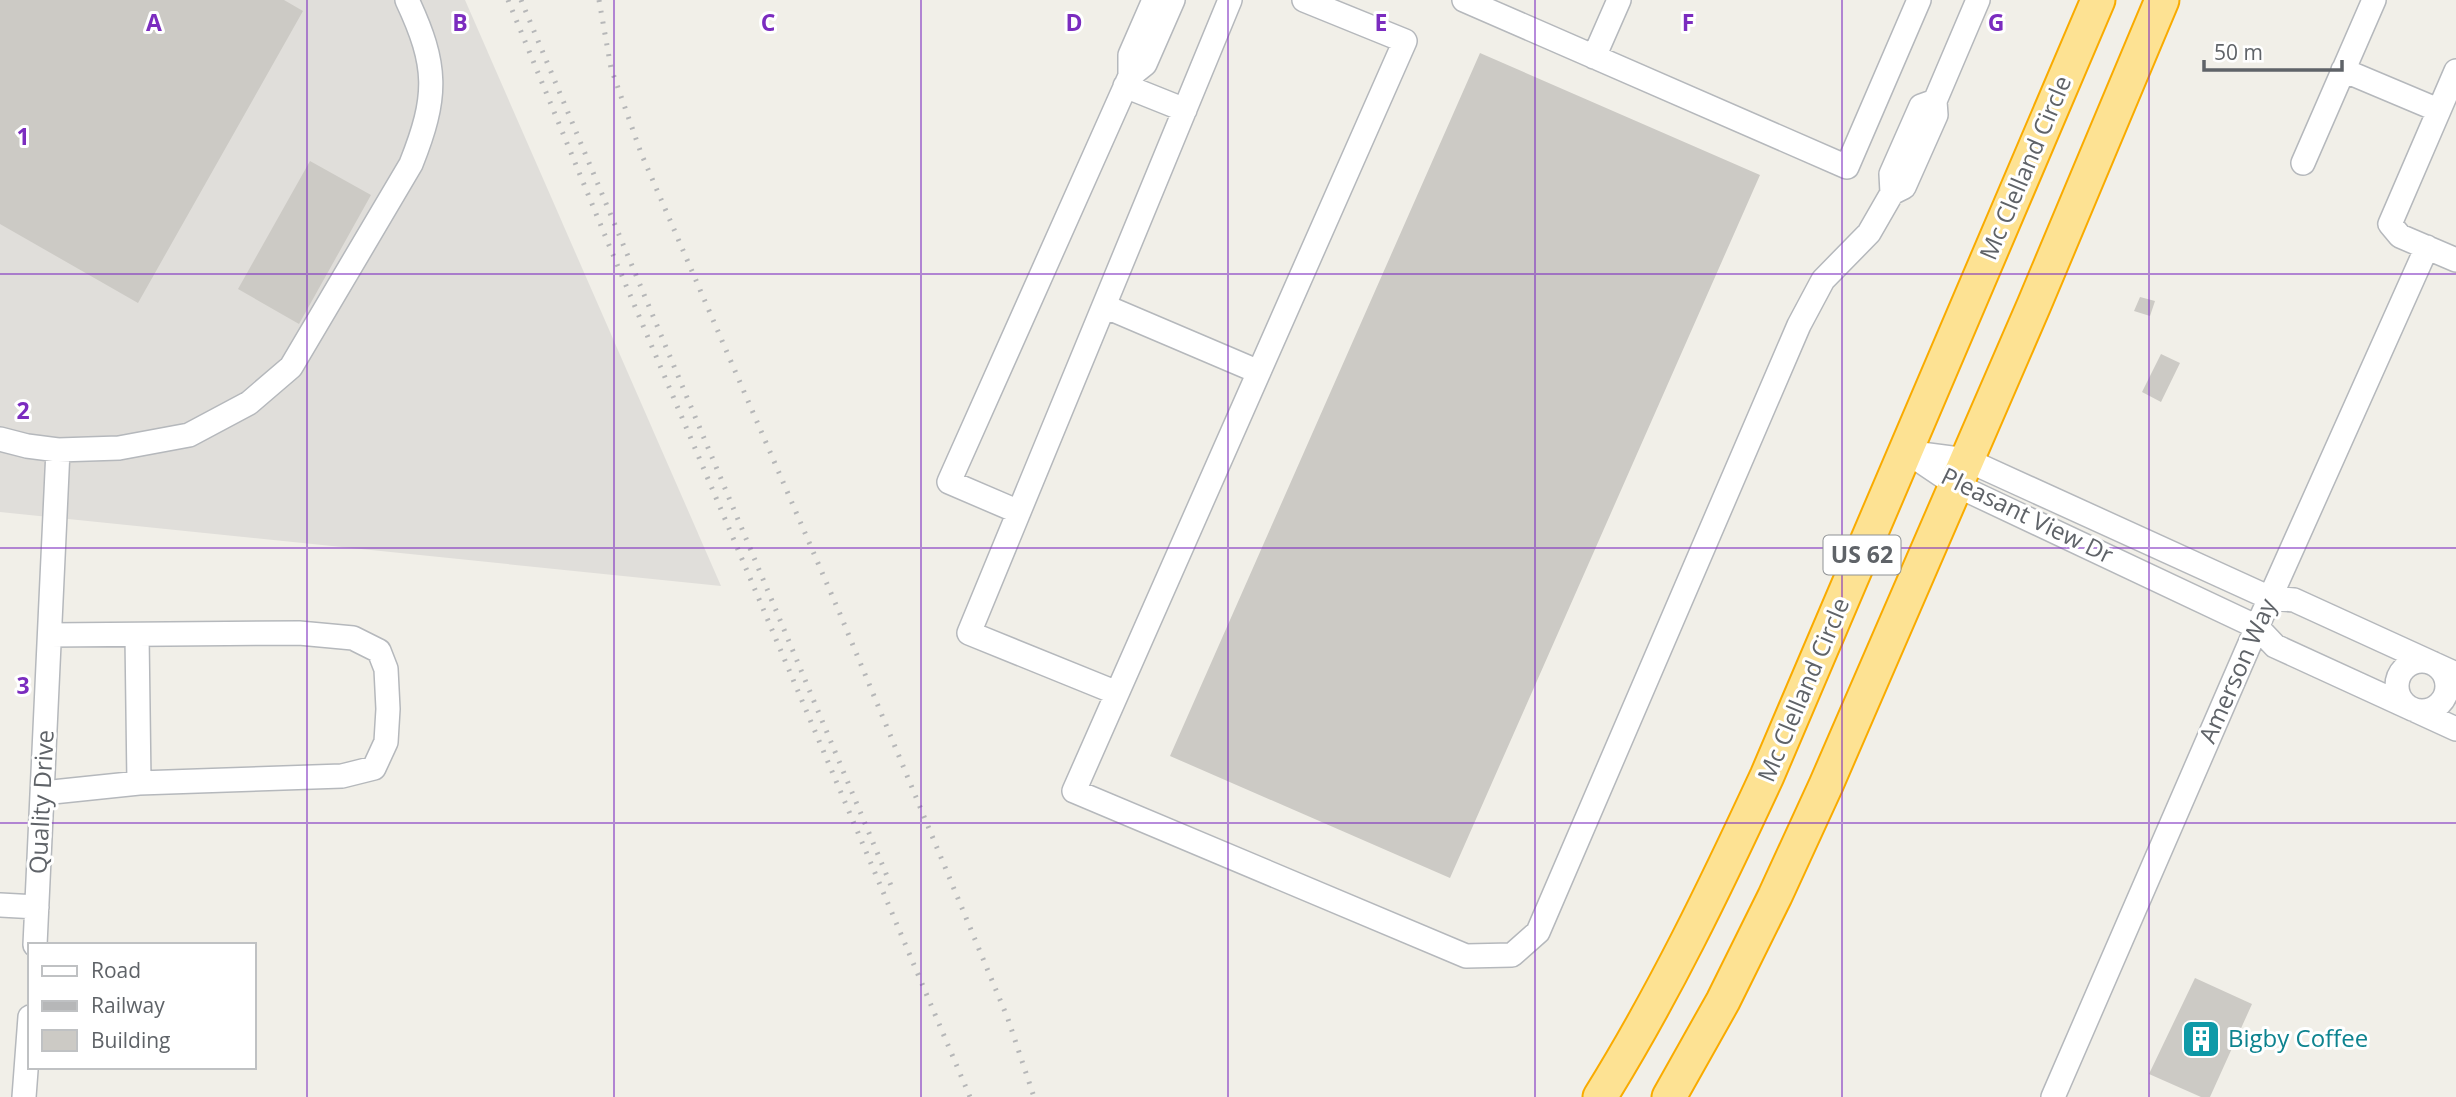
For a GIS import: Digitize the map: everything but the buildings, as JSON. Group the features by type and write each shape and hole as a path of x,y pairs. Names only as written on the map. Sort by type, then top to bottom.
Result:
{"highway":[{"name":"Mc Clelland Circle","path":"1600,1097 1671,974 1767,776 2098,0"},
{"name":"US 62","path":"1669,1097 1723,1001 1775,896 1962,472 2162,0"}],"street":[{"path":"0,439 58,450 119,448 189,435 249,403 290,367 411,164 425,128 432,92 430,60 423,33 407,0"},
{"path":"1019,512 949,482 1128,81 1130,55 1154,0"},
{"path":"1128,81 1145,64 1173,0"},
{"path":"1117,694 969,633 1230,0"},
{"path":"1304,0 1405,41 1074,791 1466,956 1513,955 1538,932 1799,325 1823,280 1869,233 1892,193 1891,174 1921,106 1935,101 1978,0"},
{"path":"1464,0 1847,167 1919,0"},
{"path":"1594,57 1619,0"},
{"path":"2303,163 2374,0"},
{"path":"2343,70 2438,110"},
{"path":"2456,72 2390,224 2400,236 2456,260"},
{"path":"1128,81 1185,110"},
{"name":"Amerson Way","path":"2053,1097 2257,627 2427,247"},
{"path":"1104,306 1259,372"},
{"name":"Quality Drive","path":"35,943 58,450"},
{"name":"Pleasant View Dr","path":"1907,452 2270,598 2294,600 2456,674"},
{"name":"Pleasant View Dr","path":"1962,472 2257,627 2275,646 2456,729"},
{"path":"43,793 139,783 342,776 374,768 386,742 388,709 386,669 379,651 353,638 299,633 50,635"},
{"path":"137,635 139,783"},
{"path":"2417,661 2432,663 2446,680 2445,696 2435,707 2427,710 2412,709 2405,704 2398,691 2399,676 2403,669 2417,661"},
{"path":"0,905 37,908"},
{"path":"24,1097 28,1044"}],"shaded area":[{"path":"0,0 465,0 721,586 0,512"}],"railway":[{"path":"508,0 611,250 970,1097"},
{"path":"521,0 892,888"},
{"path":"599,0 611,68 641,153 840,614 1008,1019 1034,1097"}],"place":[{"name":"Bigby Coffee","path":"2201,1039"}]}
